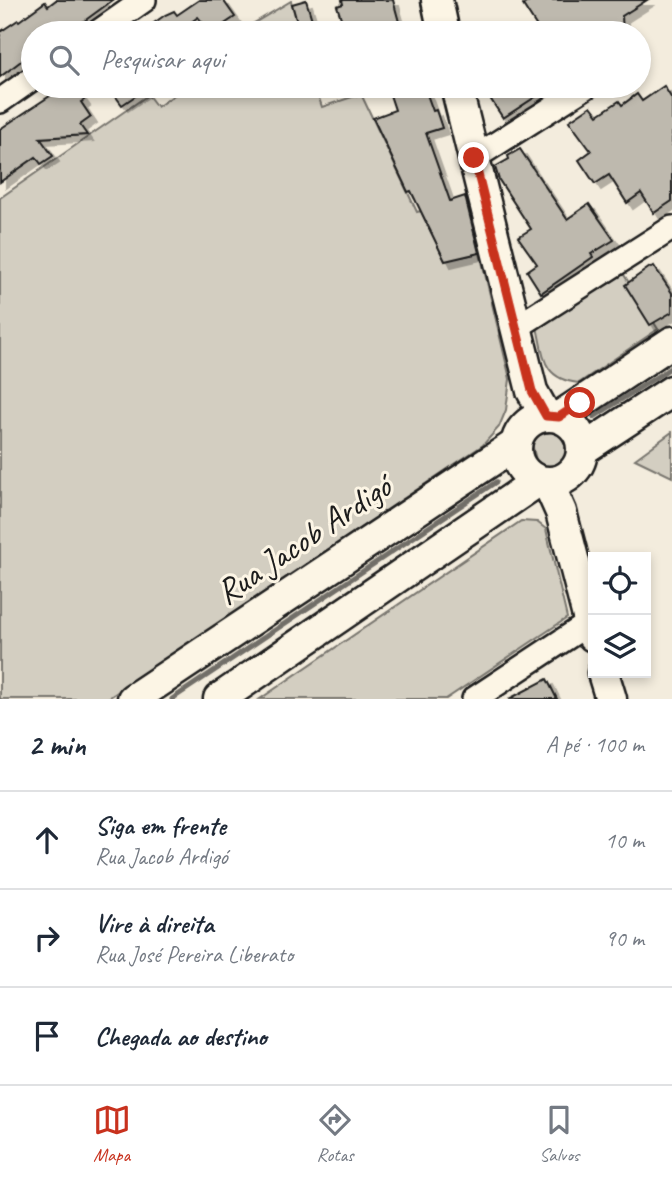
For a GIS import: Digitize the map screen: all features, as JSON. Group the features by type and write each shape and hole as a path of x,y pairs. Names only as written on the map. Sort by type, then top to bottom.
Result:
{"main road":[{"path":"437,0 441,21"},
{"path":"460,98 517,327 536,419 516,453 523,470 530,477 559,472"},
{"name":"Rua Jacob Ardigó","path":"133,699 536,419 672,342"},
{"path":"219,699 559,472 672,391"},
{"path":"536,419 566,421 578,433 559,472 561,512 588,618"},
{"path":"605,678 611,699"}],"street":[{"path":"114,21 144,0"},
{"path":"0,101 21,86"},
{"path":"474,158 568,98"},
{"path":"517,327 672,228"},
{"path":"474,699 588,632"}],"shaded area":[{"path":"291,1 297,21 257,21"},
{"path":"144,98 150,98 157,107 170,98 319,98 322,107 349,98 363,98 417,212 421,211 445,260 480,253 510,379 506,410 499,427 483,445 107,699 0,699 0,198"},
{"path":"621,270 658,329 579,383 558,377 547,365 537,327"},
{"path":"537,425 562,427 568,471 554,478 538,468 529,432"},
{"path":"672,432 672,477 635,459"},
{"path":"521,521 537,522 546,529 567,618 446,699 260,699"}],"building":[{"path":"56,0 113,0 84,21 21,21 21,61 0,77 0,32 45,2 48,6"},
{"path":"199,0 223,0 235,17 229,21 201,21 198,17 192,21 157,21 174,11 177,15"},
{"path":"306,0 312,21 297,21 292,4"},
{"path":"342,0 393,0 399,21 342,21 337,6 343,4"},
{"path":"531,0 647,0 622,16 622,21 533,21 523,5"},
{"path":"664,86 672,99 672,201 654,213 641,193 627,203 609,175 595,184 579,160 591,151 569,121 591,106 598,115 619,101 622,105 632,98 640,98 642,101 651,98 651,95"},
{"path":"47,98 83,98 81,102 91,117 80,125 87,135 40,138 53,156 41,164 36,157 0,182 0,129"},
{"path":"117,98 132,98 122,105"},
{"path":"391,98 428,98 433,111 436,110 442,128 426,133 450,201 465,196 479,253 445,261 373,118 395,110"},
{"path":"490,98 534,98 503,118"},
{"path":"520,149 567,219 589,204 614,240 591,254 593,257 541,293 527,271 537,264 518,237 531,229 499,180 495,167"},
{"path":"654,266 672,293 672,312 650,325 625,285"},
{"path":"547,679 557,699 509,699"}],"waterway":[{"path":"594,417 672,367"},
{"path":"172,699 496,482"}],"route":[{"path":"474,158 532,391 546,416 559,417 580,403"}]}
